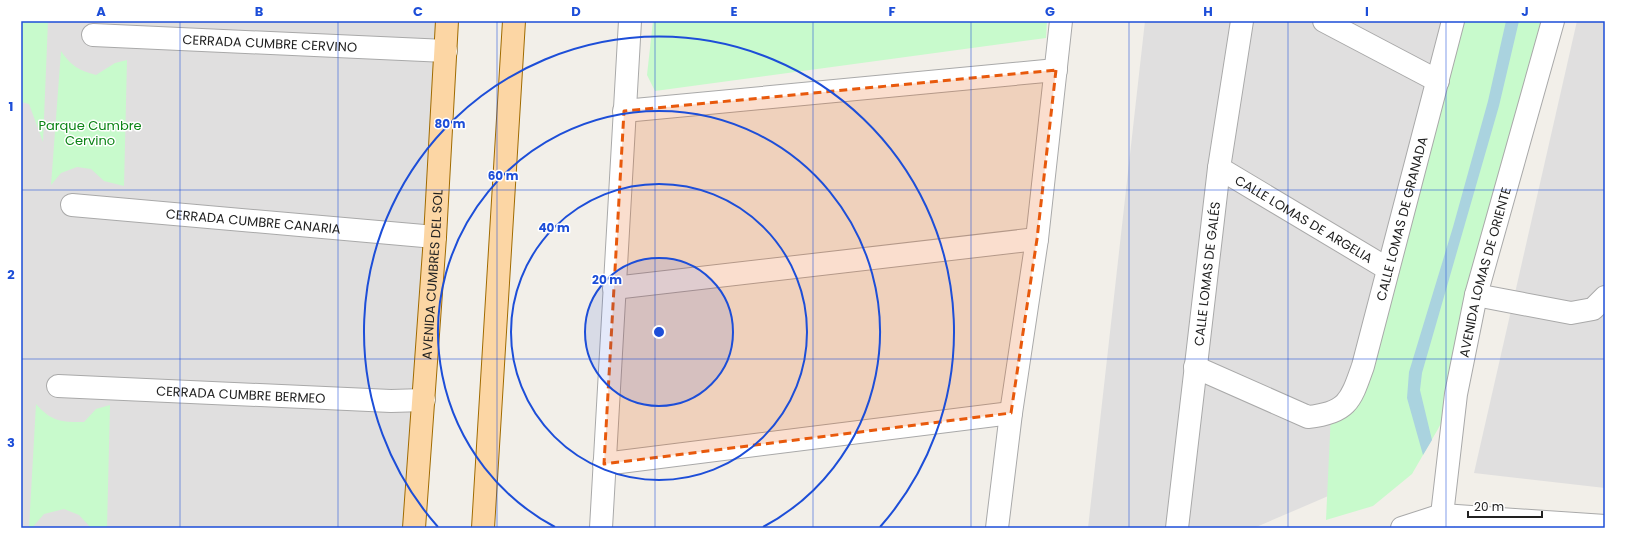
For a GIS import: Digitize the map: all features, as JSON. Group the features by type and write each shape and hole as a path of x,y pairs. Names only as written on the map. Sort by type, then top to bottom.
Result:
{"main road":[{"name":"AVENIDA CUMBRES DEL SOL","path":"414,528 435,237 447,21"},
{"path":"483,528 514,21"}],"street":[{"path":"601,528 630,21"},
{"path":"998,528 1011,414 1037,239 1061,21"},
{"name":"CALLE LOMAS DE GALÉS","path":"1177,528 1219,168 1242,21"},
{"path":"1324,21 1438,81"},
{"name":"CALLE LOMAS DE GRANADA","path":"1195,367 1308,416 1325,415 1337,410 1352,396 1363,366 1453,21"},
{"name":"AVENIDA LOMAS DE ORIENTE","path":"1443,522 1456,394 1476,295 1553,21"},
{"name":"CERRADA CUMBRE CERVINO","path":"93,35 446,50"},
{"path":"624,111 1056,70"},
{"name":"CALLE LOMAS DE ARGELIA","path":"1219,168 1388,269"},
{"name":"CERRADA CUMBRE CANARIA","path":"72,205 435,237"},
{"path":"614,288 1037,239"},
{"path":"1476,295 1571,313 1593,309 1605,297"},
{"name":"CERRADA CUMBRE BERMEO","path":"58,386 391,401 424,400"},
{"path":"604,464 1011,414"},
{"path":"1402,528 1443,522 1605,526"}],"highlighted area":[{"path":"1056,70 1037,239 1011,413 604,464 624,111"}],"shaded area":[{"path":"21,21 441,21 417,528 21,528"},
{"path":"1145,21 1534,21 1384,472 1254,528 1088,528"},
{"path":"1577,21 1605,21 1605,488 1474,473"}],"green space":[{"path":"21,21 48,21 43,142 29,104 21,102"},
{"path":"653,21 1047,21 1046,38 655,91 647,75"},
{"path":"1453,21 1553,21 1456,394 1412,474 1373,506 1326,520 1331,413 1352,396"},
{"name":"Parque Cumbre Cervino","path":"61,51 76,67 96,75 115,63 127,60 124,186 104,181 91,169 77,167 61,173 51,185"},
{"path":"36,404 52,418 76,422 84,422 96,409 110,405 107,528 91,528 79,515 64,509 44,514 32,528 29,528"}],"water":[{"path":"1506,21 1519,21 1499,106 1422,373 1420,390 1432,440 1423,455 1407,398 1409,372 1453,227 1488,101"}]}
